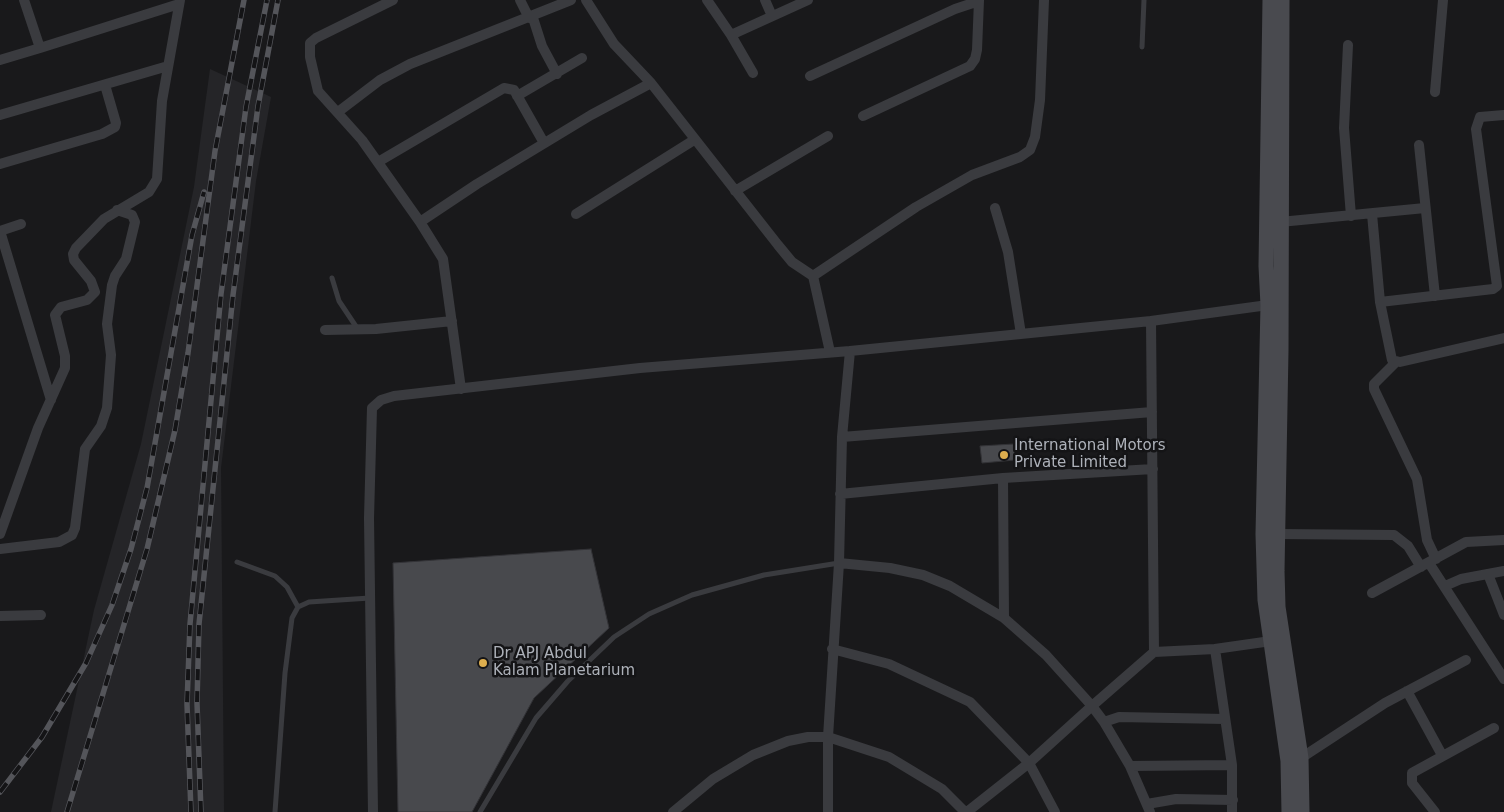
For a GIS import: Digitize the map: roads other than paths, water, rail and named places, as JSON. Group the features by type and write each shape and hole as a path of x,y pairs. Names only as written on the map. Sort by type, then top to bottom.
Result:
{"main road":[{"path":"1270,0 1266,266 1268,305 1263,534 1265,600 1288,761 1289,812"},
{"path":"1282,0 1278,607 1301,758 1302,812"}],"street":[{"path":"24,0 40,48"},
{"path":"393,0 310,43 310,57 318,91 338,112 378,162 420,222 442,259 461,388"},
{"path":"520,0 528,18"},
{"path":"338,112 380,80 410,64 572,0"},
{"path":"586,0 614,44 651,83 792,262 813,276 830,352"},
{"path":"707,0 732,35 753,73"},
{"path":"765,0 772,16"},
{"path":"732,35 808,0"},
{"path":"810,76 955,9 979,0 977,50 970,66 863,116"},
{"path":"813,276 916,207 972,175 1020,157 1030,150 1035,138 1040,100 1044,0"},
{"path":"1435,92 1443,0"},
{"path":"0,60 179,2 168,66 154,186 140,199 117,210 92,230 73,254 74,260 91,281 95,292 86,300 61,307 55,315 66,364 0,534"},
{"path":"528,18 533,18 542,46 557,74"},
{"path":"1348,45 1344,128 1351,216"},
{"path":"517,96 582,58"},
{"path":"0,115 168,66"},
{"path":"420,222 544,143 651,83"},
{"path":"0,164 102,134 115,127 116,123 105,85"},
{"path":"378,162 504,88 514,90 544,143"},
{"path":"1380,302 1493,289 1497,286 1476,129 1480,117 1504,115"},
{"path":"735,191 828,136"},
{"path":"576,214 694,140"},
{"path":"1419,145 1424,208 1436,296"},
{"path":"994,208 1008,252 1021,334"},
{"path":"1280,222 1424,208"},
{"path":"0,549 59,542 72,535 75,528 85,449 101,426 107,408 111,355 107,324 112,285 126,258 135,222 132,215 117,210"},
{"path":"1372,214 1380,302 1390,356 1395,362"},
{"path":"21,224 0,231 51,400"},
{"path":"374,812 370,598 370,441 372,408 381,400 394,396 640,368 850,351 1021,334 1268,305"},
{"path":"1152,320 1154,652"},
{"path":"325,330 452,321"},
{"path":"1428,563 1427,540 1417,479 1374,389 1374,384 1395,362 1504,338"},
{"path":"828,812 828,738 832,649 839,562 842,437 850,351"},
{"path":"842,437 1152,412"},
{"path":"840,494 1003,478 1153,469"},
{"path":"1003,478 1004,618"},
{"path":"1277,534 1394,536 1428,563 1445,586 1504,679"},
{"path":"1372,593 1466,542 1504,540"},
{"path":"839,562 890,568 923,575 950,586 1004,618 1046,655 1092,706 1104,722 1130,766 1148,808 1176,799 1233,800"},
{"path":"1445,586 1461,579 1504,571"},
{"path":"1488,574 1504,615"},
{"path":"0,616 42,615"},
{"path":"672,812 713,779 753,755 788,741 808,737 828,738 888,757 942,788 966,812 1028,763 1154,652 1216,649 1271,641"},
{"path":"832,649 889,664 970,702 1028,763 1055,812"},
{"path":"1216,649 1232,766 1232,812"},
{"path":"1301,758 1363,716 1466,660"},
{"path":"1407,691 1442,755"},
{"path":"1104,722 1119,717 1225,719"},
{"path":"1435,812 1410,778 1416,769 1494,728"},
{"path":"1130,766 1232,766"}],"lane":[{"path":"1142,46 1144,0"},
{"path":"332,278 339,301 357,329"},
{"path":"237,562 275,576 287,587 298,607"},
{"path":"480,812 536,718 568,681 614,637 649,614 692,595 764,575 839,562"},
{"path":"275,812 285,673 292,618 298,607 309,602 370,598"}],"railway":[{"path":"67,812 147,549 175,430 188,353 215,151 244,0"},
{"path":"191,812 187,704 190,624 221,294 246,107 267,0"},
{"path":"201,812 197,703 199,624 233,295 258,106 278,0"},
{"path":"0,792 42,737 86,663 112,605 131,549 147,488 192,235 204,192"}],"place":[{"name":"International Motors Private Limited","path":"1004,455"},
{"name":"Dr APJ Abdul Kalam Planetarium","path":"483,663"}]}
